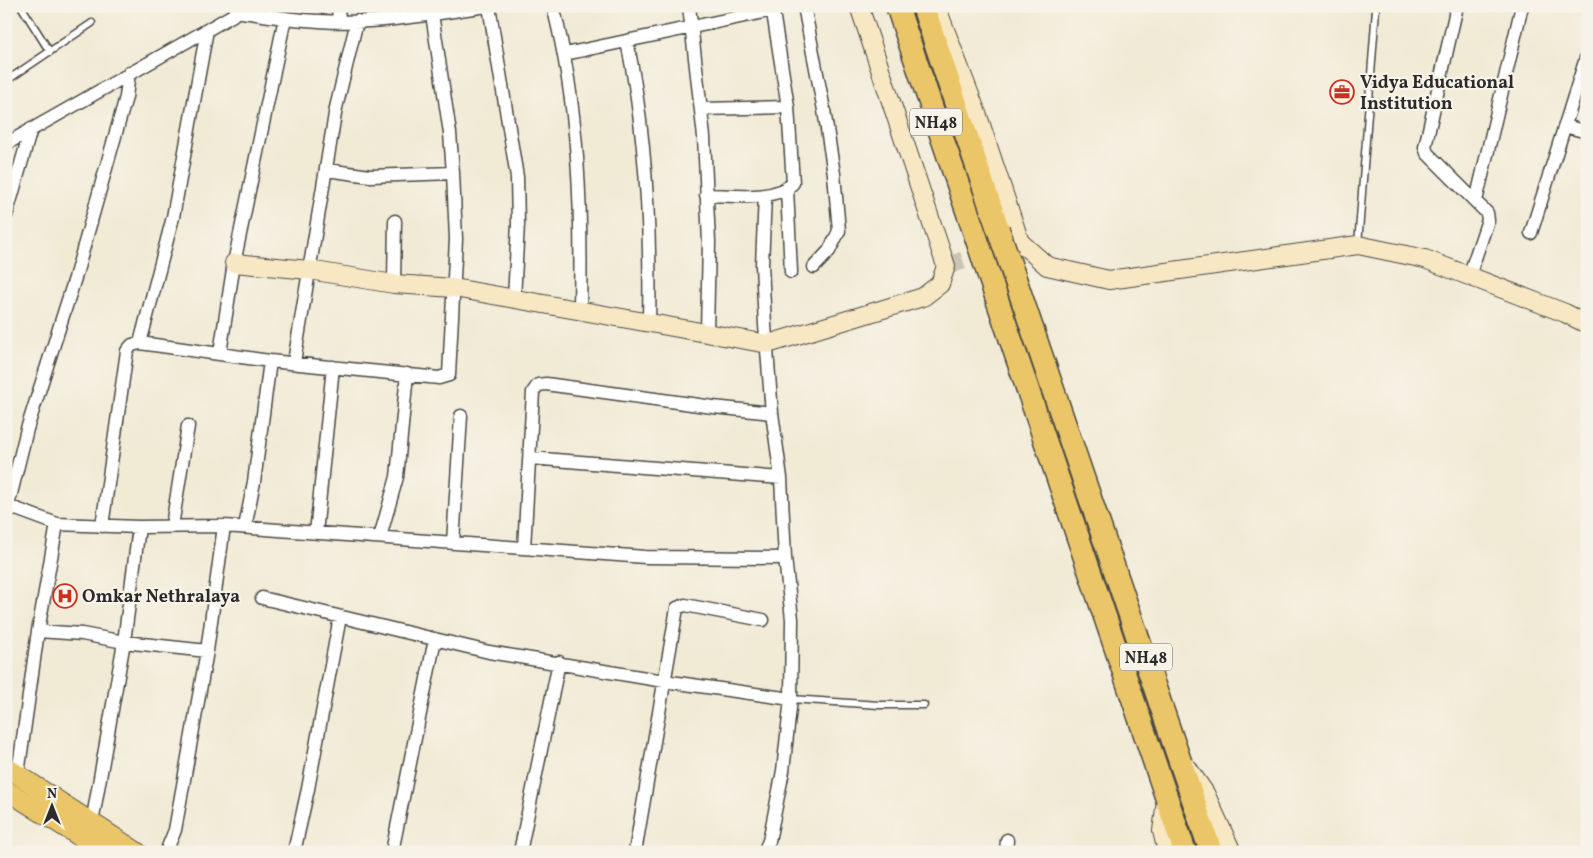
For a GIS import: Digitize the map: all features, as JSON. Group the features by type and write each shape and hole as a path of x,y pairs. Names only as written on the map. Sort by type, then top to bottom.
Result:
{"highway":[{"name":"NH48","path":"897,6 1185,852"},
{"name":"NH48","path":"923,6 998,229 1014,249 1055,394 1181,759 1211,852"}],"main road":[{"path":"12,770 137,852"},
{"path":"6,790 104,852"}],"street":[{"path":"338,6 339,22"},
{"path":"6,144 207,30 233,14 235,8 284,18 339,22 398,20 488,6 517,177 518,224 514,299"},
{"path":"553,6 565,54 579,167 581,234 580,311"},
{"path":"690,6 701,109 709,242 707,332"},
{"path":"804,6 834,174 839,231 829,252 814,267"},
{"path":"234,263 309,270 394,284 454,288 768,344 924,297 940,284 946,266 859,6"},
{"path":"936,6 978,116 1014,249 1047,266 1109,280 1358,246 1425,259 1565,313 1587,324"},
{"path":"1457,6 1425,147 1427,154 1487,213 1488,220 1468,276"},
{"path":"1476,201 1522,6"},
{"path":"565,54 772,8 788,107 793,183 787,189 765,195 706,195"},
{"path":"102,526 126,351 132,345 140,343 270,361 439,378 449,375 456,239 453,173 450,134 432,14"},
{"path":"220,353 234,263 284,18"},
{"path":"294,362 336,108 357,21"},
{"path":"140,343 173,217 207,30"},
{"path":"627,41 635,80 649,214 650,322"},
{"path":"1530,233 1587,55"},
{"path":"129,73 126,97 75,278 27,429 7,510 57,524 139,527 224,526 645,556 785,558"},
{"path":"701,109 788,107"},
{"path":"1565,126 1587,132"},
{"path":"6,216 31,129"},
{"path":"327,170 370,176 453,173"},
{"path":"787,189 791,272"},
{"path":"764,852 769,841 783,772 791,699 792,619 785,558 781,478 772,413 762,265 765,195"},
{"path":"394,284 395,221"},
{"path":"245,527 254,482 270,361"},
{"path":"316,533 333,367"},
{"path":"380,537 397,478 407,374"},
{"path":"524,548 534,392 538,386 546,384 712,407 772,413"},
{"path":"453,542 461,416"},
{"path":"172,526 188,426"},
{"path":"530,458 781,478"},
{"path":"12,770 57,524"},
{"path":"166,852 175,830 207,651 224,526"},
{"path":"92,823 124,642 139,527"},
{"path":"262,598 489,652 558,662 664,682 791,699"},
{"path":"635,852 677,608 680,605 763,620"},
{"path":"294,852 308,789 340,617"},
{"path":"38,631 82,634 124,642 207,651"},
{"path":"392,852 435,639"},
{"path":"520,852 558,662"},
{"path":"1181,759 1206,793 1232,852"},
{"path":"1167,796 1162,831 1168,852"}],"lane":[{"path":"21,6 50,52"},
{"path":"1358,246 1376,9"},
{"path":"6,81 92,23"},
{"path":"791,699 878,705 924,705"}],"tunnel":[{"path":"946,266 1017,243"}],"place":[{"name":"Vidya Educational Institution","path":"1342,92"},
{"name":"Omkar Nethralaya","path":"65,596"}]}
